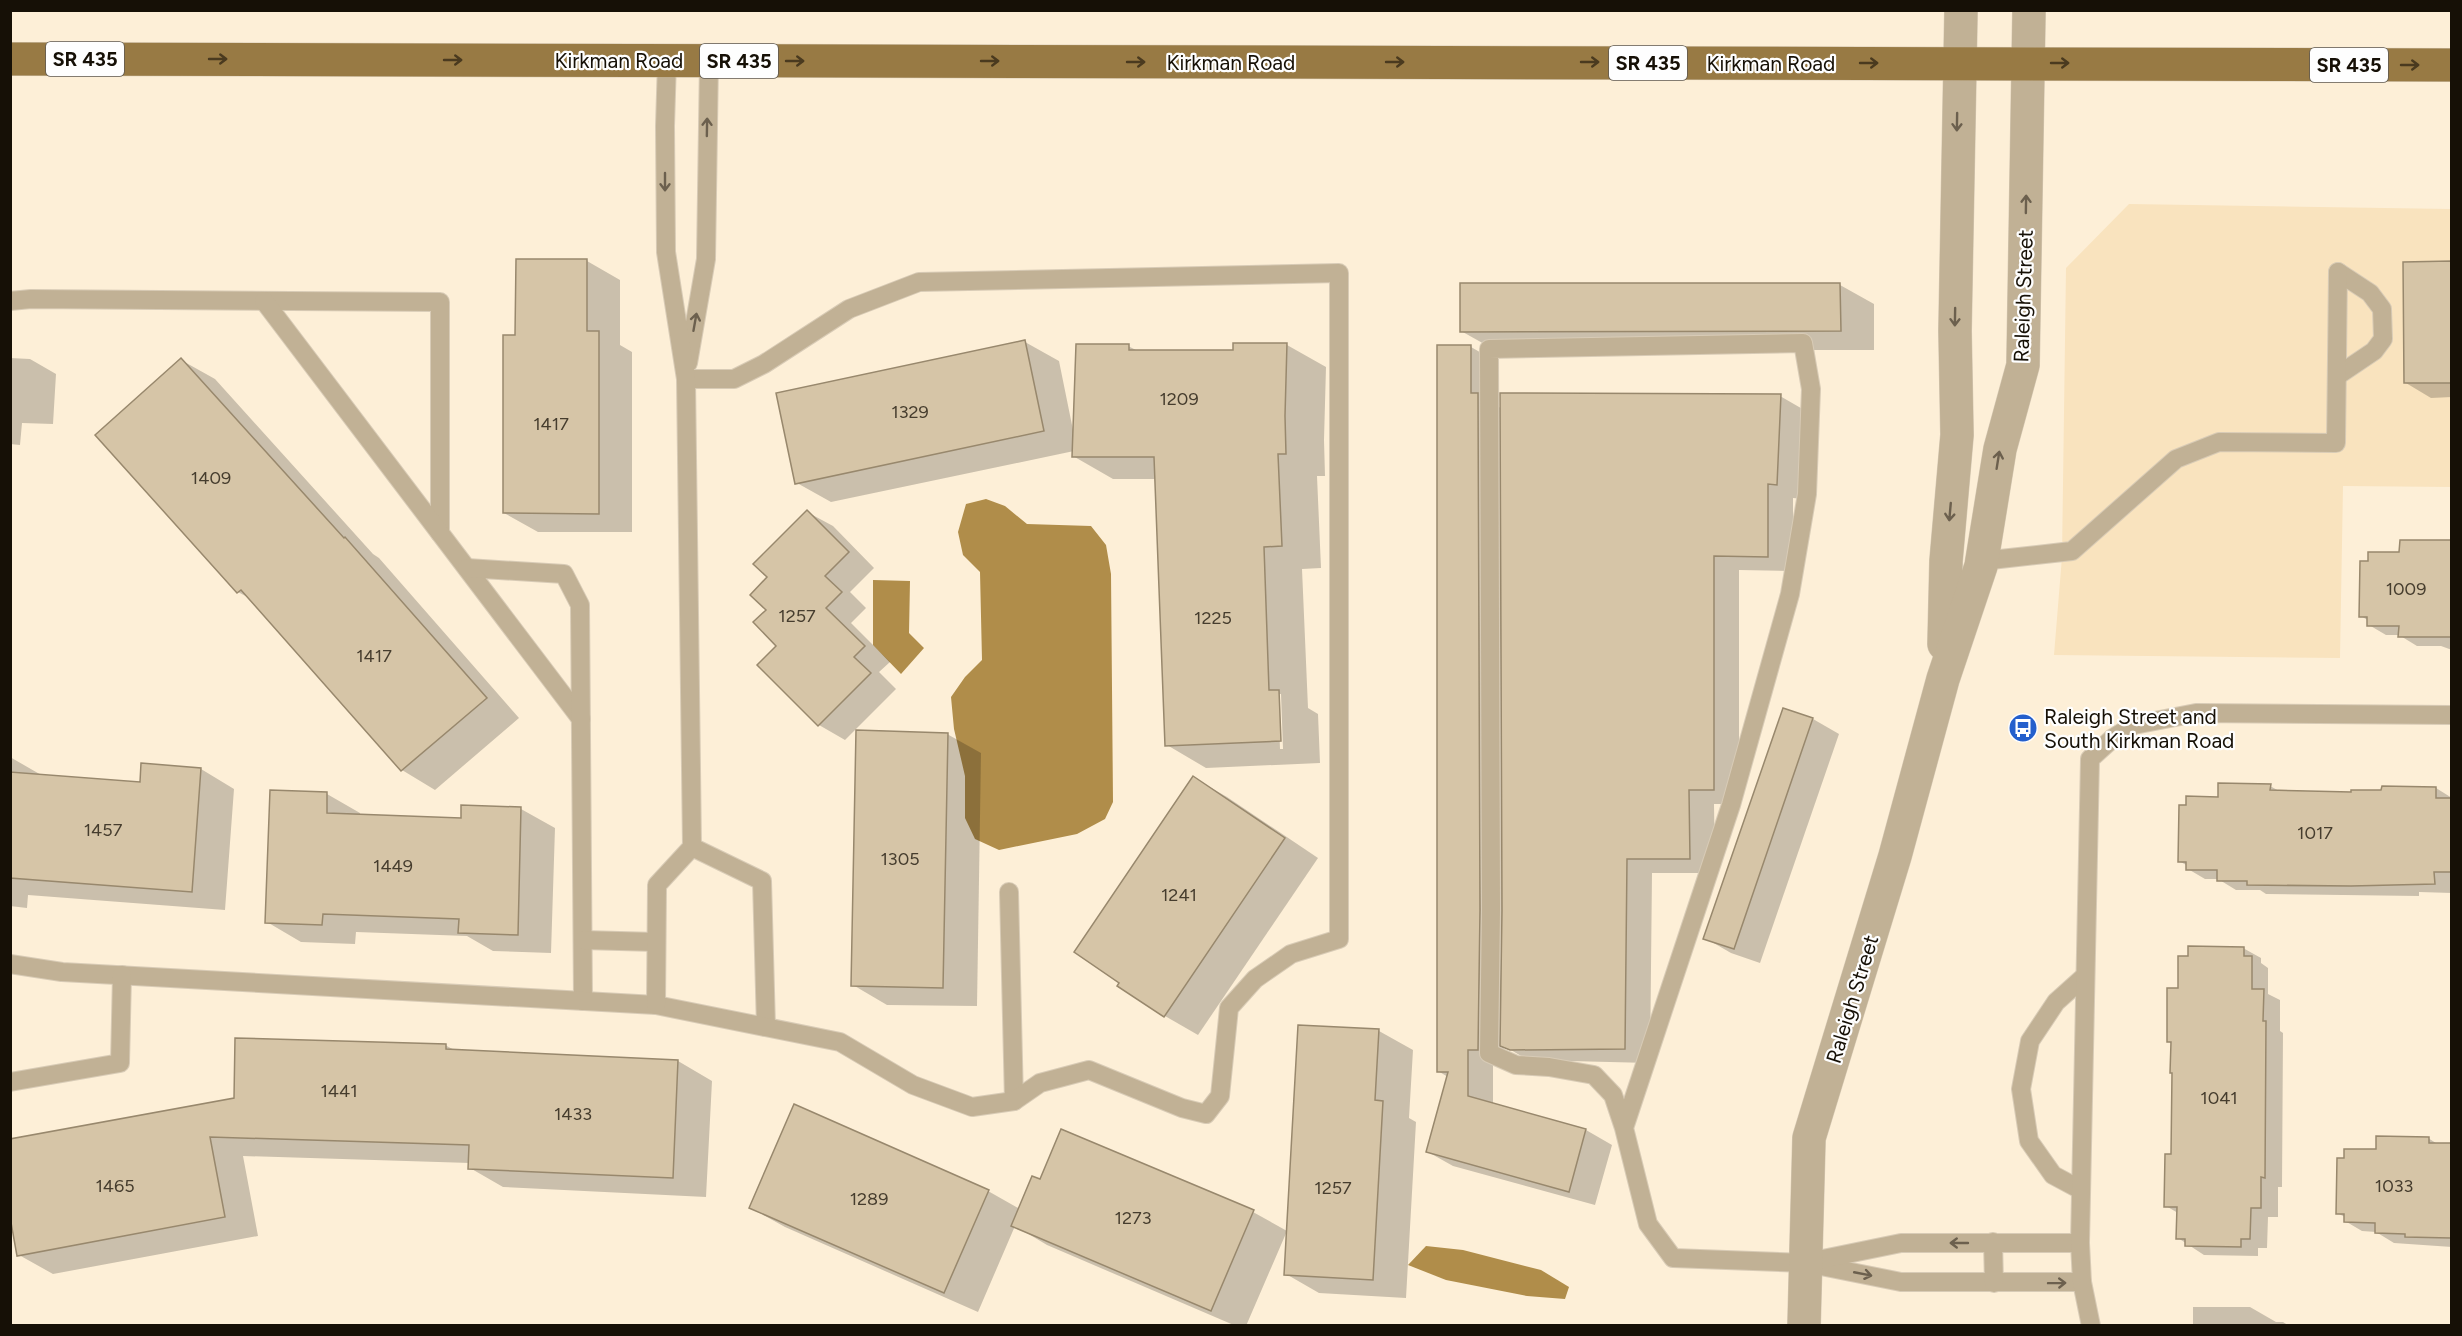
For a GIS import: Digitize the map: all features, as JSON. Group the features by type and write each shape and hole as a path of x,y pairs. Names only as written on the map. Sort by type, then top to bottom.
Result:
{"main road":[{"name":"Kirkman Road","path":"10,59 2451,65"}],"street":[{"name":"Raleigh Street","path":"1943,679 1946,561 1957,435 1955,331 1961,10"},
{"name":"Raleigh Street","path":"1804,1326 1809,1138 1895,856 1943,679 1982,561 2000,449 2023,365 2029,10"}],"lane":[{"path":"656,1005 657,885 692,847 686,379 666,252 667,60"},
{"path":"686,379 706,259 709,61"},
{"path":"1982,561 2072,551 2176,459 2219,442 2336,443 2338,272 2370,293 2382,309 2382,339 2374,351 2337,376"},
{"path":"10,964 62,972 656,1005 840,1042 913,1085 972,1107 1014,1101 1040,1083 1089,1070 1182,1108 1206,1114 1220,1096 1229,1008 1255,979 1291,954 1339,939 1339,273 919,282 849,309 764,364 734,379 686,379"},
{"path":"10,301 31,298 440,302 440,533"},
{"path":"264,301 581,719"},
{"path":"1624,1128 1731,805 1790,594 1807,494 1811,389 1803,343 1489,349 1491,910 1489,1053 1516,1065 1549,1067 1594,1075 1613,1095 1624,1128 1648,1224 1673,1258 1806,1263 1901,1282 2082,1282"},
{"path":"467,568 564,574 580,605 583,1001"},
{"path":"2091,1326 2082,1282 2080,1243 2090,759 2113,738 2134,725 2196,713 2451,715"},
{"path":"692,847 762,881 766,1027"},
{"path":"1009,892 1014,1101"},
{"path":"583,940 656,942"},
{"path":"10,1082 120,1063 122,975"},
{"path":"2081,1190 2053,1175 2029,1141 2021,1089 2030,1041 2056,1002 2085,976"},
{"path":"1993,1242 1994,1283"},
{"path":"1806,1263 1901,1243 2080,1243"}],"shaded area":[{"path":"2129,204 2451,209 2451,487 2343,486 2340,658 2054,655 2062,557 2066,268"},
{"path":"986,499 1005,506 1027,524 1091,526 1106,545 1111,574 1113,802 1105,819 1077,834 999,850 975,839 965,818 965,776 954,729 951,697 965,677 982,660 980,572 963,555 958,532 966,504"},
{"path":"873,580 910,581 909,633 924,648 901,674 873,645"},
{"path":"1426,1246 1463,1250 1541,1270 1569,1287 1565,1299 1527,1296 1446,1280 1408,1265"}],"building":[{"path":"516,259 587,259 587,331 599,331 599,514 503,513 503,335 515,335"},
{"path":"2451,261 2451,383 2404,383 2403,262"},
{"path":"1460,283 1840,283 1841,331 1460,332"},
{"path":"1025,340 1044,431 795,484 776,393"},
{"path":"1233,343 1287,343 1286,454 1278,454 1282,546 1264,547 1269,690 1279,690 1281,741 1165,746 1154,457 1072,457 1076,344 1129,344 1129,350 1233,350"},
{"path":"1437,345 1471,345 1471,393 1478,393 1480,910 1478,1050 1468,1050 1468,1096 1586,1129 1569,1192 1426,1152 1448,1072 1437,1072"},
{"path":"181,358 345,537 487,698 401,771 241,590 237,593 95,435"},
{"path":"1500,393 1781,394 1777,485 1768,484 1768,557 1714,556 1714,790 1689,790 1690,859 1627,859 1625,1049 1510,1050 1500,1046 1502,910"},
{"path":"807,510 849,552 825,576 842,592 826,608 865,646 854,657 871,673 818,726 757,665 776,646 753,622 766,610 750,595 767,577 753,564"},
{"path":"2400,540 2451,540 2451,637 2398,637 2399,626 2367,626 2367,617 2359,617 2360,561 2368,561 2368,552 2399,552"},
{"path":"1783,708 1813,718 1734,949 1703,939"},
{"path":"856,730 948,733 943,988 851,986"},
{"path":"141,763 201,768 192,892 10,878 10,772 140,782"},
{"path":"1193,776 1285,838 1164,1017 1117,986 1119,983 1074,952"},
{"path":"2218,783 2271,784 2270,790 2351,792 2351,790 2381,790 2382,786 2436,787 2436,798 2451,798 2451,872 2434,872 2435,884 2351,886 2247,885 2247,881 2217,881 2217,870 2186,870 2186,862 2178,862 2179,805 2186,805 2186,796 2218,797"},
{"path":"270,790 327,792 327,813 461,818 461,805 521,807 518,935 458,933 459,919 323,914 322,925 265,923"},
{"path":"2188,946 2244,947 2244,956 2252,956 2252,989 2264,989 2263,1021 2266,1021 2265,1178 2261,1177 2261,1208 2251,1208 2250,1239 2241,1239 2241,1247 2185,1246 2185,1239 2176,1239 2177,1207 2164,1207 2165,1154 2171,1154 2172,1073 2170,1073 2171,1042 2167,1042 2167,988 2178,988 2178,956 2188,956"},
{"path":"1298,1025 1379,1029 1375,1100 1383,1101 1373,1280 1284,1275"},
{"path":"235,1038 446,1044 446,1049 678,1060 673,1178 468,1169 469,1145 210,1137 225,1217 17,1256 10,1217 10,1139 234,1098"},
{"path":"794,1104 989,1190 944,1293 749,1208"},
{"path":"1061,1129 1254,1210 1211,1311 1011,1226 1032,1176 1040,1179"},
{"path":"2376,1136 2429,1137 2429,1143 2451,1143 2451,1238 2405,1237 2405,1234 2375,1233 2375,1223 2344,1222 2344,1214 2336,1214 2337,1158 2344,1158 2344,1149 2376,1149"}],"place":[{"name":"Raleigh Street and South Kirkman Road","path":"2023,728"}]}
